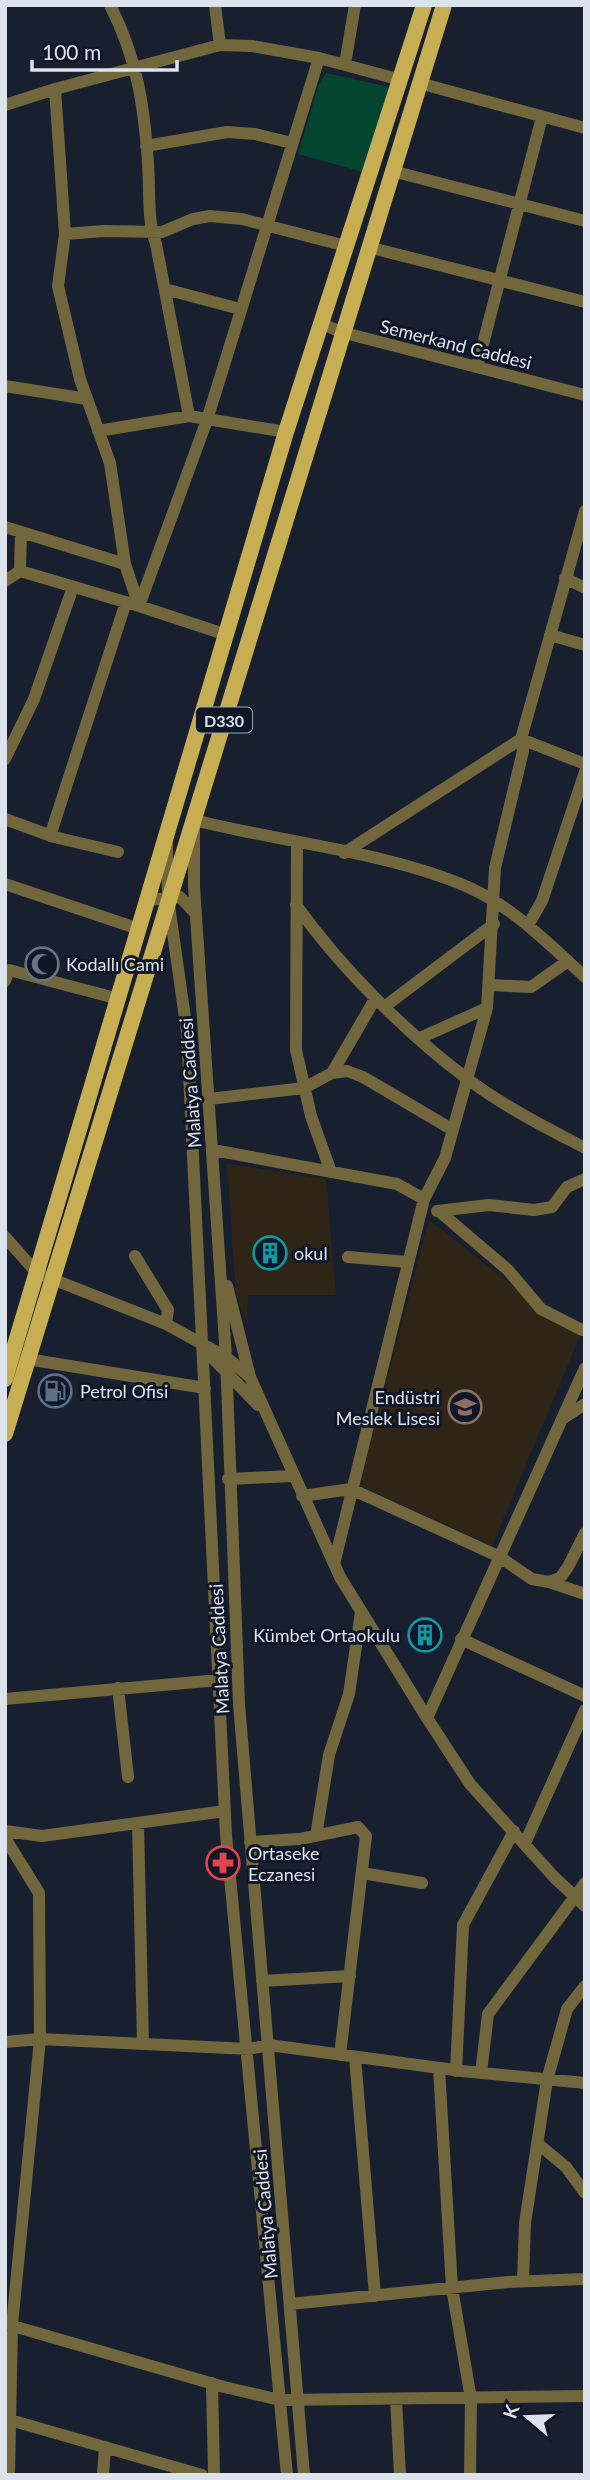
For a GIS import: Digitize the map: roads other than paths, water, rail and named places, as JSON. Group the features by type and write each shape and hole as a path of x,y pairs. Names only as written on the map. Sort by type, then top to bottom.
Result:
{"main road":[{"name":"D330","path":"5,1434 27,1359 44,1276 139,929 286,432 424,5"},
{"name":"D330","path":"5,1379 44,1276 194,820 341,332 444,5"}],"street":[{"path":"110,5 136,67 146,146 151,230 188,416"},
{"path":"215,5 220,45"},
{"path":"345,65 355,5"},
{"path":"5,105 220,45 252,46 319,58 401,79"},
{"path":"139,606 207,420 265,225 319,58"},
{"path":"419,83 585,128"},
{"path":"55,89 65,234 58,286 87,399 110,463 125,564 139,606"},
{"path":"477,367 542,117"},
{"path":"146,146 227,132 255,134 292,143"},
{"path":"392,171 585,221"},
{"path":"65,234 151,230 162,232 193,219 210,216 265,225 346,246"},
{"path":"368,247 585,302"},
{"path":"164,289 240,309"},
{"name":"Semerkand Caddesi","path":"320,323 341,332 585,395"},
{"path":"5,386 87,399"},
{"path":"98,431 188,416 286,432"},
{"path":"334,1564 424,1203 445,1158 487,1008 494,924 495,868 523,751 522,739 585,511"},
{"path":"5,527 125,564"},
{"path":"20,571 21,532"},
{"path":"20,571 227,635"},
{"path":"5,581 20,571"},
{"path":"565,578 585,588"},
{"path":"5,759 34,699 73,587"},
{"path":"50,836 126,602"},
{"path":"550,635 585,645"},
{"path":"522,739 585,764"},
{"path":"344,853 522,739"},
{"path":"528,925 542,901 585,772"},
{"path":"5,819 50,836 118,852"},
{"path":"194,820 344,853 468,887 528,925 585,977"},
{"name":"Malatya Caddesi","path":"194,820 196,914 226,1357 228,1479 239,1704 304,2475"},
{"path":"167,836 168,898 187,1032 225,1811 287,2475"},
{"path":"297,843 296,1050 304,1088 331,1172"},
{"path":"5,884 139,929"},
{"path":"148,901 180,897 196,914"},
{"path":"296,905 380,1003 468,1080 522,1115 585,1148"},
{"path":"332,1073 380,1003 494,924"},
{"path":"490,985 531,987 568,961"},
{"path":"7,973 119,999"},
{"path":"420,1038 487,1008"},
{"path":"209,1099 304,1088 332,1073 347,1071 363,1077 453,1130"},
{"path":"213,1150 397,1184 440,1212 508,1270 541,1309 582,1330"},
{"path":"440,1212 489,1205 534,1210 552,1207 567,1187 585,1179"},
{"path":"5,1237 44,1276 166,1324 203,1347 226,1357 250,1377"},
{"path":"219,1246 250,1377 261,1408 334,1564 427,1718 471,1784 585,1906"},
{"path":"135,1256 168,1310 166,1324"},
{"path":"348,1257 408,1262"},
{"path":"203,1347 226,1375 261,1408"},
{"path":"27,1359 205,1388"},
{"path":"427,1718 585,1368"},
{"path":"561,1419 585,1404"},
{"path":"228,1479 293,1476"},
{"path":"302,1496 351,1489 498,1556 532,1579 585,1594"},
{"path":"550,1582 560,1578 568,1567 585,1533"},
{"path":"316,1836 329,1755 349,1694 361,1612"},
{"path":"461,1639 585,1696"},
{"path":"5,1699 219,1680"},
{"path":"118,1688 128,1777"},
{"path":"525,1843 585,1710"},
{"path":"5,1831 42,1836 225,1811"},
{"path":"138,1823 144,2044"},
{"path":"250,1842 316,1836 358,1827 366,1836 340,2055"},
{"path":"456,2071 463,1925 514,1831"},
{"path":"5,1838 39,1893 40,2039 9,2324 9,2475"},
{"path":"362,1873 422,1883"},
{"path":"481,2073 488,2014 585,1883"},
{"path":"262,1981 349,1976"},
{"path":"523,2281 525,2223 547,2080 567,2009 585,1986"},
{"path":"5,2042 40,2039 249,2049 269,2045 456,2071 585,2083"},
{"path":"355,2057 375,2296"},
{"path":"439,2068 452,2288 471,2399 470,2475"},
{"path":"537,2143 566,2167 585,2193"},
{"path":"290,2304 523,2281 585,2279"},
{"path":"9,2324 212,2383 281,2400 585,2396"},
{"path":"212,2383 214,2475"},
{"path":"396,2399 400,2475"},
{"path":"10,2420 202,2475"},
{"path":"103,2475 105,2447"}],"place":[{"name":"Kodallı Cami","path":"42,964"},
{"name":"okul","path":"270,1253"},
{"name":"Petrol Ofisi","path":"55,1391"},
{"name":"Endüstri Meslek Lisesi","path":"465,1407"},
{"name":"Kümbet Ortaokulu","path":"425,1635"},
{"name":"Ortaseke Eczanesi","path":"223,1863"}]}
